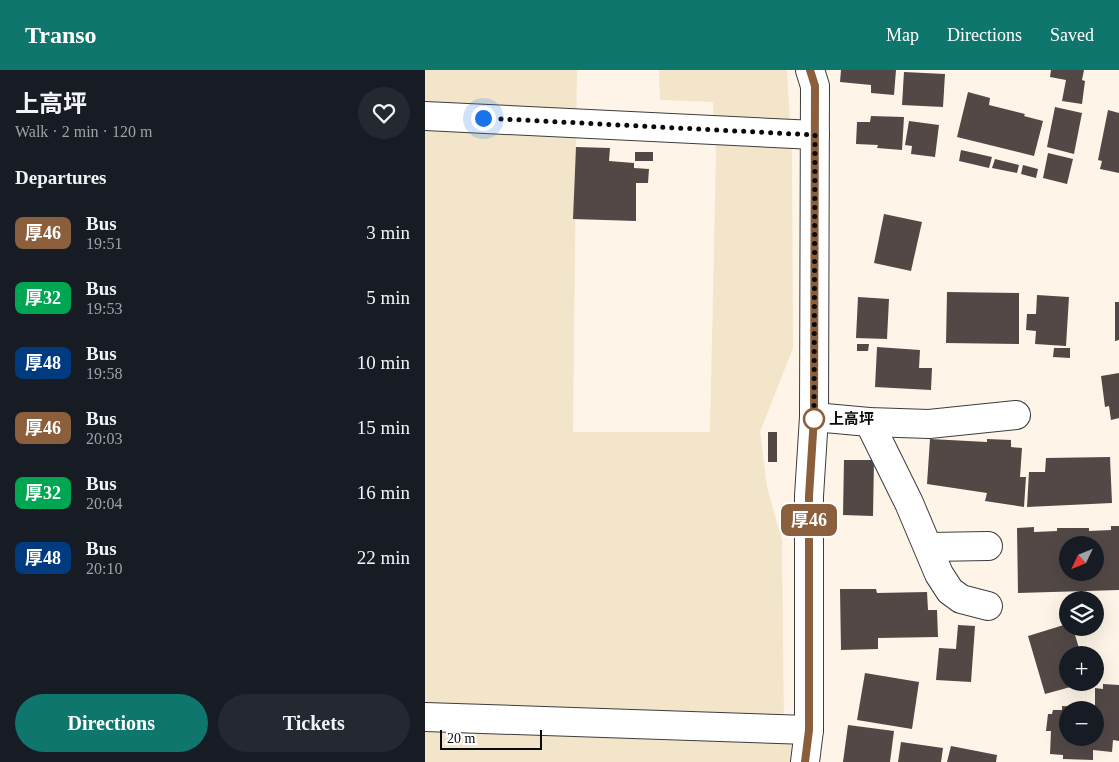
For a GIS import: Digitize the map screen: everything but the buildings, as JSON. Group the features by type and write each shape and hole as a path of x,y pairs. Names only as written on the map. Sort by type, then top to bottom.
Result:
{"street":[{"path":"805,762 809,730 809,496 814,417 815,86 810,70"},
{"path":"425,116 815,135"},
{"path":"814,417 869,422 929,424 1016,415"},
{"path":"869,422 909,503 939,574 951,591 961,599 988,606"},
{"path":"929,547 988,546"},
{"path":"425,717 809,730"}],"shaded area":[{"path":"425,70 577,70 573,432 710,432 716,152 713,102 660,100 659,70 787,70 792,156 793,348 760,432 767,487 782,540 784,726 797,759 796,762 425,762"}],"bus line":[{"name":"厚46","path":"805,762 809,730 809,496 814,417 815,86 810,70"}],"place":[{"name":"上高坪","path":"814,419"}],"route":[{"path":"483,118 815,135 814,419"}]}
